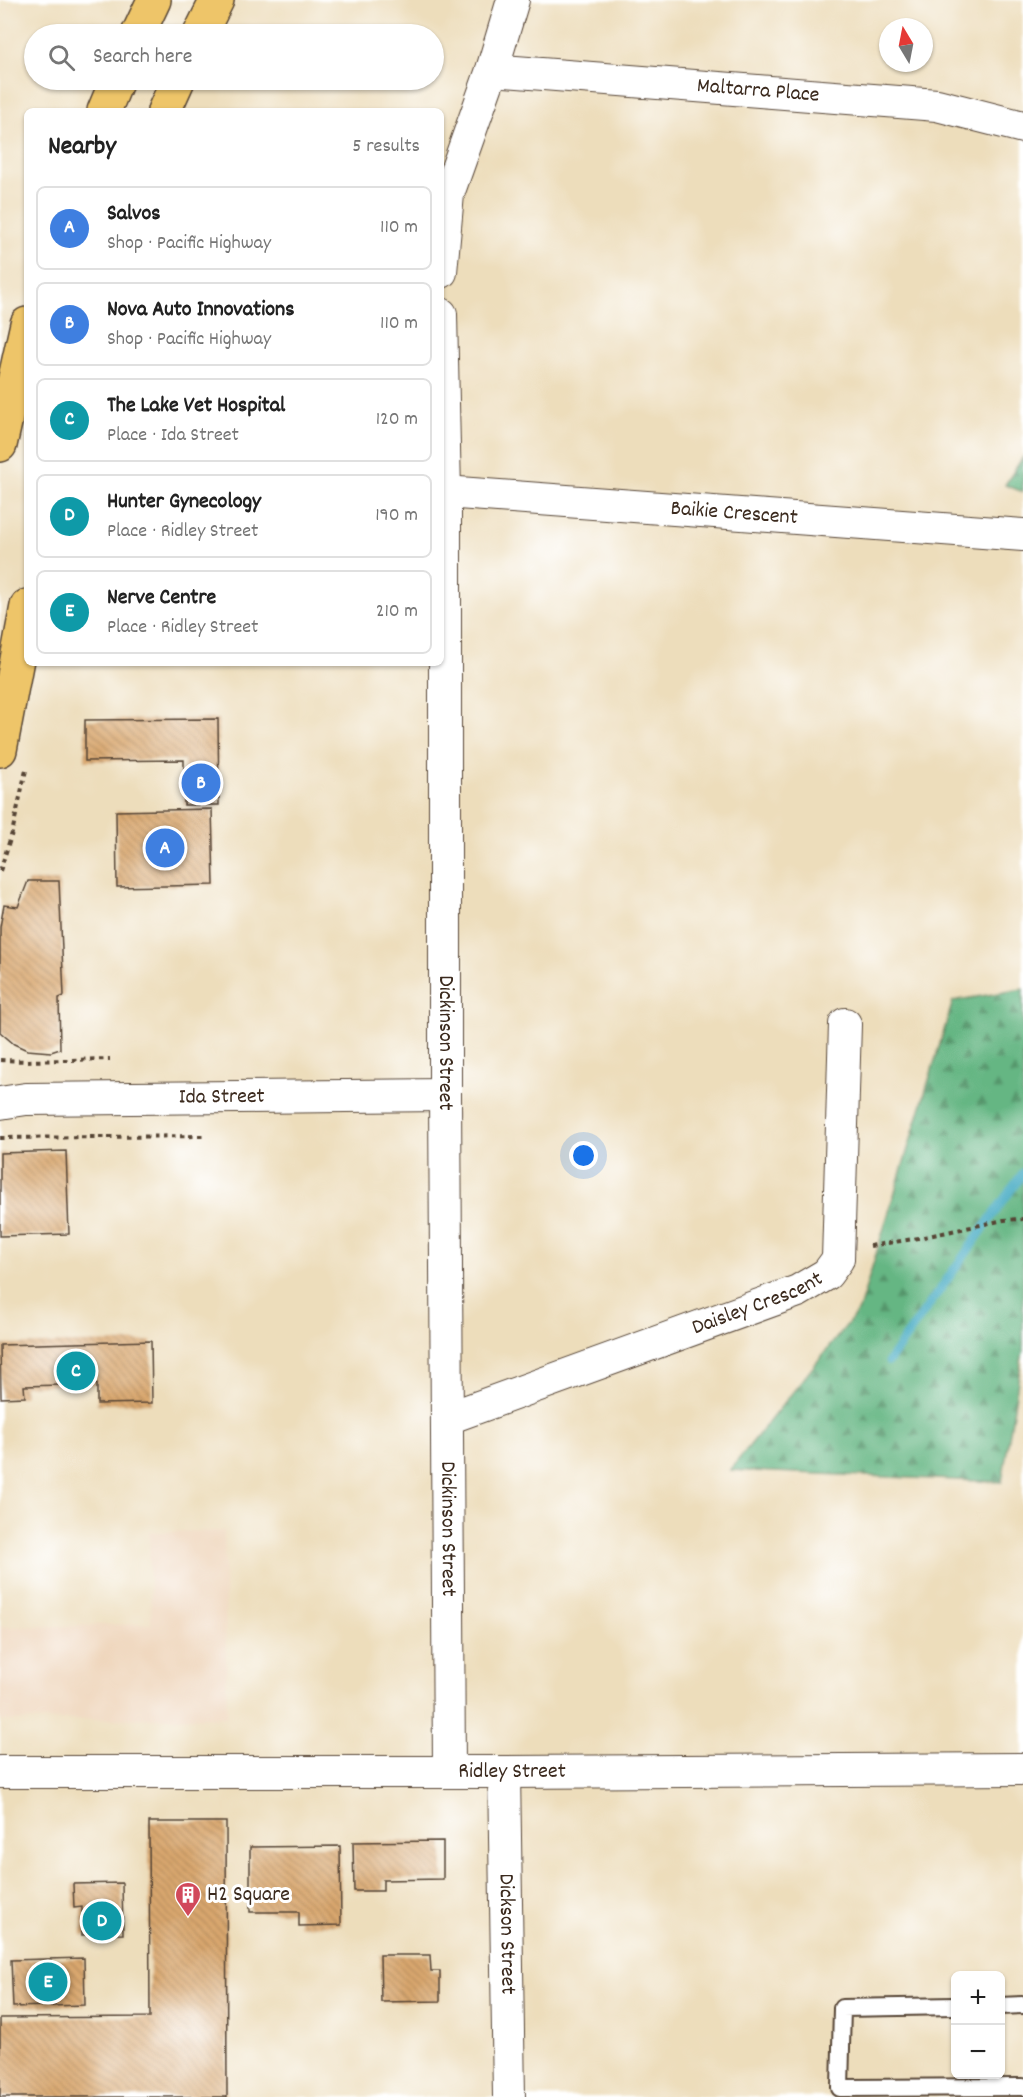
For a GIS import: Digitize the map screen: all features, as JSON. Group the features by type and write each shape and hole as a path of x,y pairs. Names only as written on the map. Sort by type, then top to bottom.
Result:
{"highway":[{"path":"143,24 154,0"},
{"path":"205,24 217,0"},
{"path":"105,108 113,90"},
{"path":"165,108 173,90"},
{"path":"0,445 24,337"},
{"path":"0,750 24,622"}],"street":[{"path":"444,239 448,194 492,70 513,0"},
{"name":"Maltarra Place","path":"492,70 937,105 1023,127"},
{"name":"Dickinson Street","path":"444,448 449,1772"},
{"name":"Baikie Crescent","path":"445,492 1023,535"},
{"name":"Daisley Crescent","path":"448,1418 798,1291 827,1275 838,1258 845,1024"},
{"name":"Ida Street","path":"0,1102 26,1099 445,1095"},
{"name":"Ridley Street","path":"0,1772 504,1772 1023,1768"},
{"name":"Dickson Street","path":"504,1772 509,2097"}],"lane":[{"path":"1005,2006 1023,2005"},
{"path":"951,2006 842,2008 840,2088 1023,2087"}],"path":[{"path":"0,1060 110,1059"},
{"path":"0,1138 204,1136"},
{"path":"839,1239 863,1247 1004,1220 1023,1219"}],"shaded area":[{"path":"224,1531 227,1717 0,1721 0,1627 151,1624 149,1532"}],"green space":[{"path":"1023,457 1023,492 1005,485"},
{"path":"1023,989 1023,1350 1002,1482 730,1470 859,1310 953,1001"}],"building":[{"path":"218,719 219,805 184,805 184,760 85,761 85,720"},
{"path":"212,809 214,885 117,887 116,811"},
{"path":"28,881 59,881 64,996 59,998 60,1049 51,1052 27,1050 14,1044 0,1032 0,927 4,905 18,907"},
{"path":"66,1151 69,1234 0,1236 0,1153"},
{"path":"151,1341 152,1403 97,1404 97,1384 24,1386 25,1397 1,1398 0,1345"},
{"name":"H2 Square","path":"149,1822 226,1822 227,2097 0,2097 0,2018 150,2017"},
{"path":"443,1841 443,1879 383,1880 383,1891 354,1891 353,1842"},
{"path":"340,1846 341,1925 299,1926 299,1912 250,1912 250,1847"},
{"path":"122,1883 123,1934 82,1935 82,1907 74,1908 73,1884"},
{"path":"380,1955 430,1955 431,1971 440,1971 440,2001 381,2002"},
{"path":"84,1958 85,2005 13,2007 11,1960"}],"waterway":[{"path":"889,1361 1023,1173"}],"place":[{"name":"Nova Auto Innovations","path":"201,783"},
{"name":"Salvos","path":"165,848"},
{"name":"The Lake Vet Hospital","path":"76,1371"},
{"name":"H2 Square","path":"188,1918"},
{"name":"Hunter Gynecology","path":"102,1921"},
{"name":"Nerve Centre","path":"48,1982"}]}
